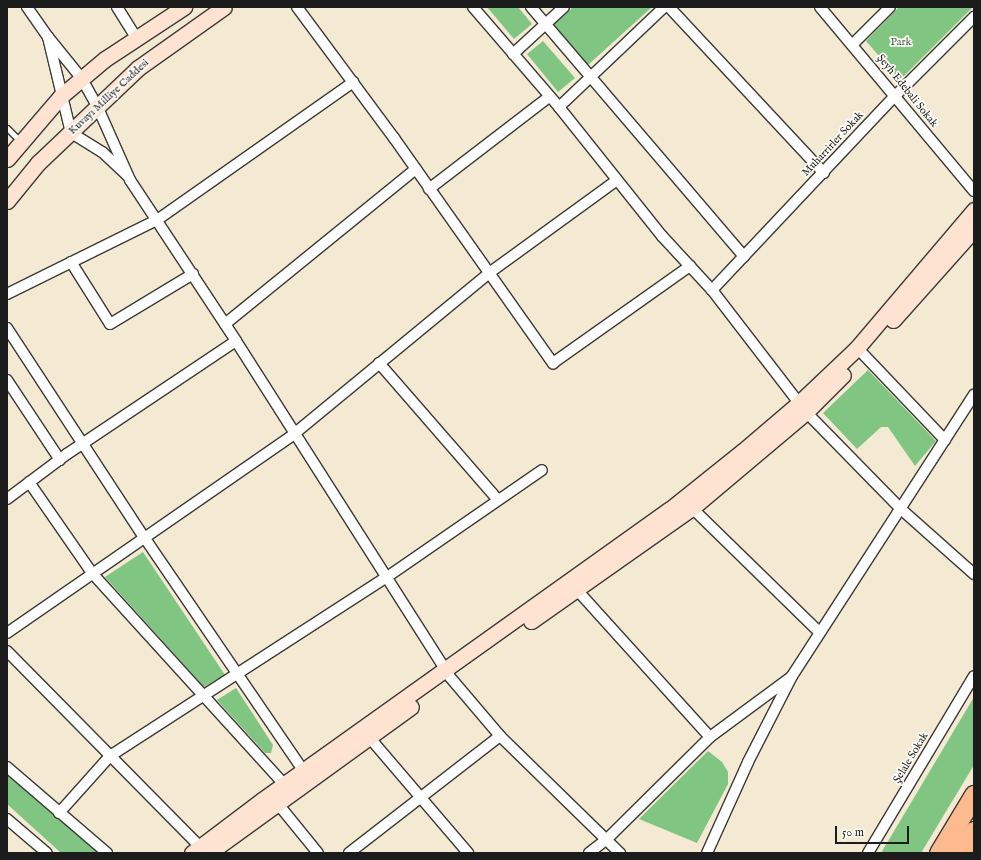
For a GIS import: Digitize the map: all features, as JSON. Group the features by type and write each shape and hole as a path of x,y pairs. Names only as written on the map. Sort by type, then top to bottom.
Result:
{"highway":[{"path":"939,853 974,795"},
{"path":"960,853 974,830"}],"street":[{"path":"27,7 48,37 82,79 98,108 128,176 236,340 294,434 448,674 500,736 620,853"},
{"path":"117,7 137,39"},
{"path":"7,158 20,141 61,96 106,59 184,7"},
{"name":"Kuvayı Milliye Caddesi","path":"7,201 38,163 98,108 138,68 224,7"},
{"path":"297,7 416,169 553,363 690,266"},
{"path":"473,7 559,107 617,180 712,290 803,408 901,509 974,574"},
{"path":"531,7 591,79 744,256"},
{"path":"512,54 564,7"},
{"path":"559,107 591,79 664,7"},
{"path":"669,7 824,172"},
{"name":"Şeyh Edebali Sokak","path":"820,7 853,44 974,191"},
{"path":"853,44 890,7"},
{"name":"Muharrirler Sokak","path":"712,290 895,96 974,17"},
{"path":"48,37 71,133 102,152 128,176"},
{"path":"7,294 157,220 352,82"},
{"path":"429,189 549,97"},
{"path":"225,324 416,169"},
{"path":"7,633 294,434 489,273 617,180"},
{"path":"200,851 278,804 369,737 448,674 670,510 803,408 857,348 974,210"},
{"path":"200,851 284,784 304,770 577,590 692,508 863,354 974,229"},
{"path":"71,262 110,324 193,274"},
{"path":"7,328 84,443 144,537 304,770"},
{"path":"7,499 84,443 236,340"},
{"path":"863,354 945,440"},
{"path":"379,363 498,500"},
{"path":"7,380 60,460"},
{"path":"707,853 748,762 792,676 974,395"},
{"path":"59,813 110,756 387,577 542,470"},
{"path":"30,482 92,573 205,695 284,784"},
{"path":"692,508 820,632"},
{"path":"577,590 710,737"},
{"path":"7,650 200,851"},
{"path":"589,853 607,839 710,737 792,676"},
{"name":"Şelale Sokak","path":"868,853 974,676"},
{"path":"349,853 418,797 500,736"},
{"path":"369,737 418,797 468,853"},
{"path":"7,767 107,853"},
{"path":"278,804 318,853"},
{"path":"7,819 47,853"}],"lane":[{"path":"7,128 20,141"}],"green space":[{"path":"487,7 518,7 532,24 514,39"},
{"path":"573,7 652,7 588,65 553,25"},
{"name":"Park","path":"899,7 973,7 900,80 866,41"},
{"path":"543,41 575,78 558,92 527,54"},
{"path":"868,370 936,441 915,466 888,427 881,427 857,449 823,413"},
{"path":"143,552 225,675 204,687 105,577"},
{"path":"236,688 273,745 271,753 265,753 217,700"},
{"path":"974,697 974,765 921,853 881,853"},
{"path":"708,751 722,762 728,772 728,784 697,843 639,819"},
{"path":"7,772 101,853 61,853 7,804"}]}
